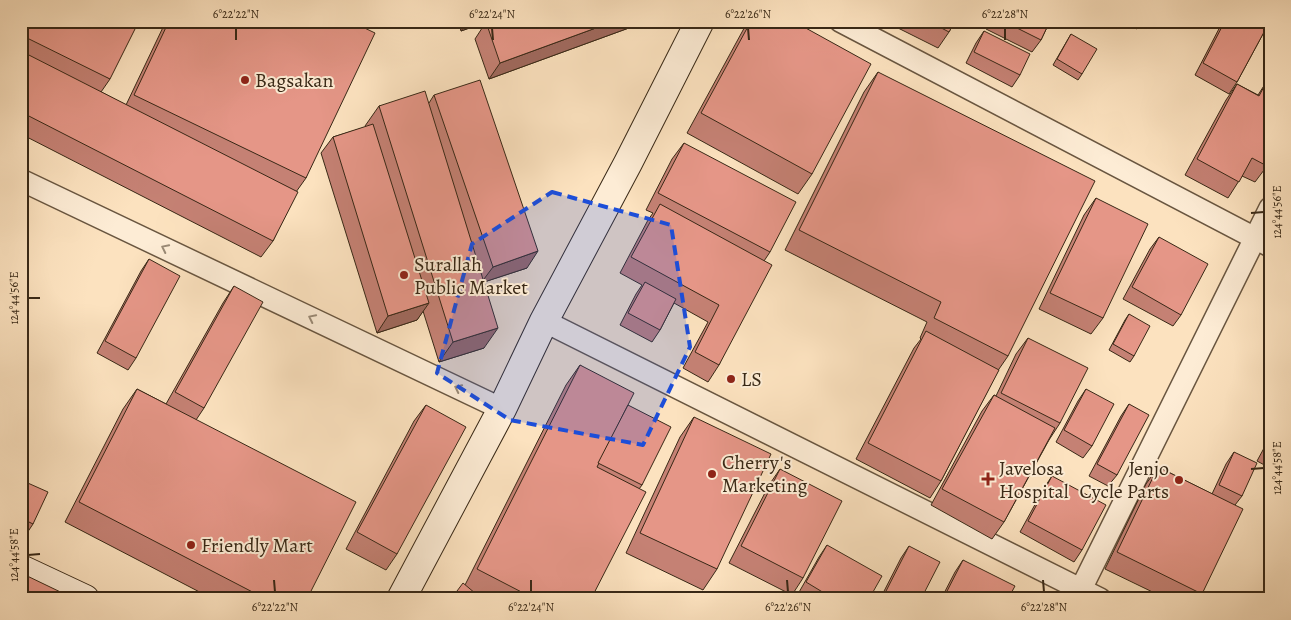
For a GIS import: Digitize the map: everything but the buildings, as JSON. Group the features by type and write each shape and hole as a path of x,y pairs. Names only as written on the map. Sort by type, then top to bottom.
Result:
{"street":[{"path":"401,599 502,409 544,321 628,163 700,21"},
{"path":"840,21 1262,242"},
{"path":"21,180 502,409"},
{"path":"1078,594 1262,242 1270,208"},
{"path":"544,321 1078,594 1100,599"},
{"path":"21,569 85,599"}],"highlighted area":[{"path":"552,192 671,225 690,347 643,445 510,420 437,373 472,244"}],"place":[{"name":"Bagsakan","path":"245,80"},
{"name":"Surallah Public Market","path":"404,275"},
{"name":"LS","path":"731,379"},
{"name":"Cherry's Marketing","path":"712,474"},
{"name":"Javelosa Hospital","path":"988,479"},
{"name":"Jenjo Cycle Parts","path":"1179,480"},
{"name":"Friendly Mart","path":"191,545"}]}
